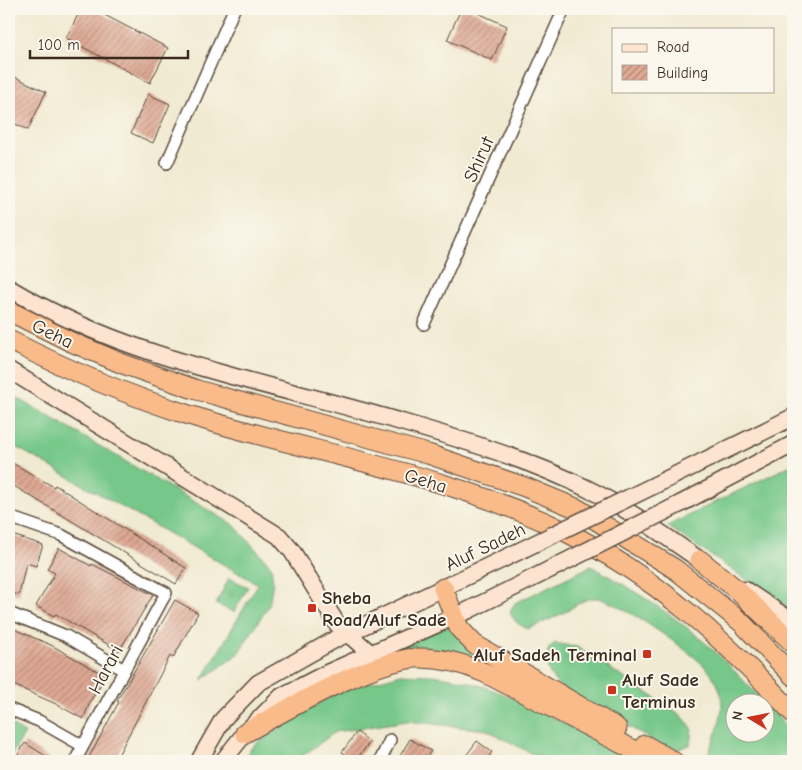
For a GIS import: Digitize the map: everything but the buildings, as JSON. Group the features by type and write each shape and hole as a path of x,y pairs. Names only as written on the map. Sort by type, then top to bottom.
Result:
{"highway":[{"name":"Geha","path":"9,311 69,341 172,382 463,465 578,509 682,575 741,622 793,676"},
{"name":"Geha","path":"9,340 114,388 180,412 406,473 486,500 566,532 640,577 681,606 724,641 793,713"},
{"path":"700,560 736,589 793,643"},
{"path":"443,588 459,628 467,638 488,653 674,761"},
{"path":"245,733 283,712 372,670 402,660 436,658 458,662 485,673 655,761"}],"main road":[{"path":"9,288 66,320 123,343 204,368 404,422 533,466 588,489 659,531 793,622"},
{"path":"9,370 268,528 292,551 319,599 346,634 370,653"},
{"name":"Aluf Sadeh","path":"199,761 224,719 244,696 266,678 346,634 655,486 793,417"},
{"path":"223,761 245,733 282,696 530,579 680,504 793,444"},
{"path":"732,476 793,456"},
{"path":"319,599 327,629 324,646"}],"street":[{"path":"167,163 234,9"},
{"name":"Shirut","path":"424,324 564,9"},
{"name":"Harari","path":"9,517 61,534 166,593 75,761"},
{"path":"9,613 66,636 124,670"},
{"path":"9,710 39,721 83,746"},
{"path":"380,761 390,740"}],"green space":[{"path":"9,393 234,525 271,566 273,582 269,605 237,655 202,680 258,584 9,443"},
{"path":"793,464 793,611 667,526"},
{"path":"591,566 662,609 689,629 734,670 755,692 724,692 724,742 774,742 774,713 793,734 793,761 705,761 718,727 722,708 720,691 715,680 710,672 693,656 632,614 616,605 594,598 528,629 515,620 510,611 515,603"},
{"path":"229,578 248,587 234,612 216,604"},
{"path":"449,624 495,663 492,671 396,657 396,648"},
{"path":"555,643 577,647 681,715 692,728 690,745 678,749 662,746 561,687 553,679 547,665 549,648"},
{"path":"401,674 441,676 470,682 494,690 542,711 631,761 546,761 487,730 407,721 335,732 296,761 241,761 254,745 292,719 341,691"},
{"path":"9,724 25,733 9,759"}],"place":[{"name":"Sheba Road/Aluf Sade","path":"312,608"},
{"name":"Aluf Sadeh Terminal","path":"647,654"},
{"name":"Aluf Sade Terminus","path":"612,690"}]}
